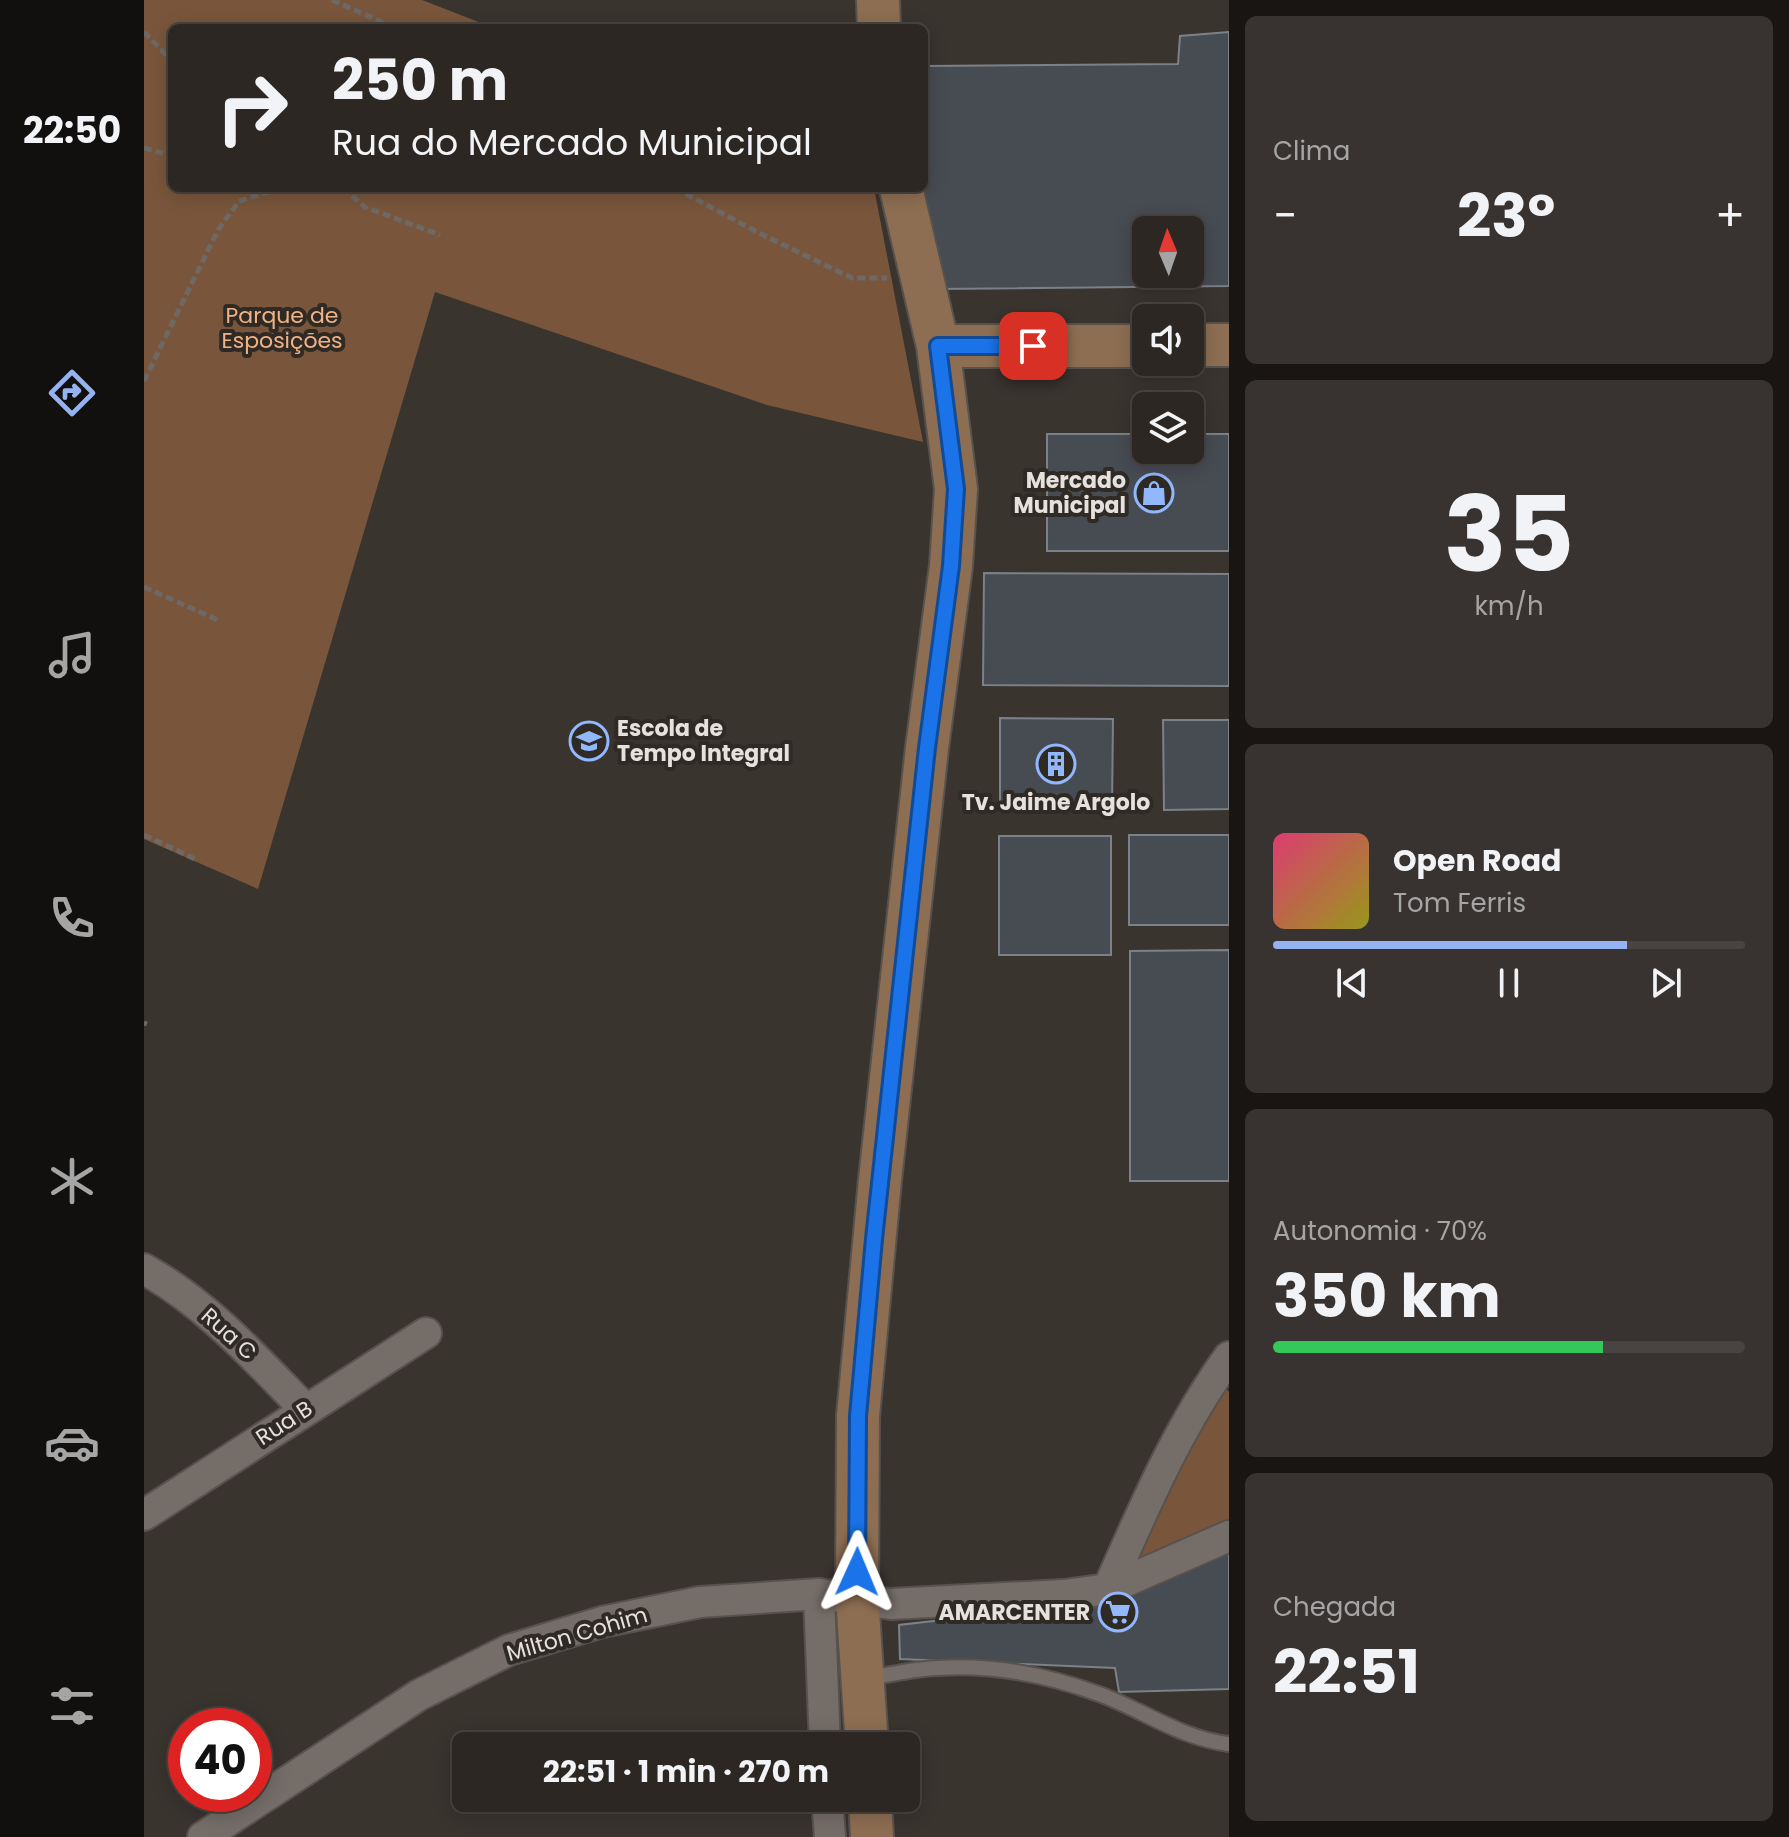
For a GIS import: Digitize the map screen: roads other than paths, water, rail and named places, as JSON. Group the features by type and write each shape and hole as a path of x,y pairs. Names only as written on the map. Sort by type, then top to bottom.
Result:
{"street":[{"path":"878,0 879,24"},
{"path":"826,1732 880,1180 927,748 951,566 956,489 938,346 902,192"},
{"path":"1204,345 1229,345"},
{"path":"938,346 1132,346"},
{"name":"Rua C","path":"144,1269 172,1284 231,1333 305,1409"},
{"name":"Rua B","path":"144,1515 426,1333"},
{"path":"1108,1589 1147,1500 1225,1374"},
{"name":"Milton Cohim","path":"203,1837 419,1695 509,1650 602,1622 700,1602 838,1596 891,1604 933,1603 1064,1595 1108,1589 1229,1536"},
{"path":"838,1596 864,1678 866,1732"},
{"path":"828,1812 830,1837"},
{"path":"871,1812 872,1837"}],"lane":[{"path":"864,1678 937,1668 979,1668 1043,1675 1099,1694 1172,1728 1211,1742 1229,1744"}],"place":[{"name":"Mercado Municipal","path":"1154,493"},
{"name":"Escola de Tempo Integral","path":"589,741"},
{"name":"Tv. Jaime Argolo","path":"1056,764"},
{"name":"AMARCENTER","path":"1118,1612"}],"park label":[{"name":"Parque de Esposições","path":"282,328"}]}
